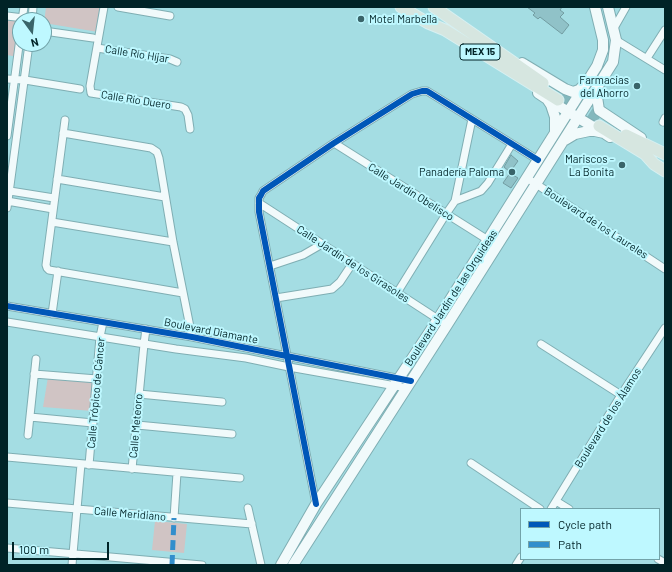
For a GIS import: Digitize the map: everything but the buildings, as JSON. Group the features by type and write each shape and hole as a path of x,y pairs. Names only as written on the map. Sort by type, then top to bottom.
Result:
{"main road":[{"name":"MEX 15","path":"401,7 428,23 449,32 558,96"},
{"name":"MEX 15","path":"434,7 558,96"},
{"path":"601,122 664,153"},
{"path":"601,122 645,154 654,164 665,170"}],"street":[{"path":"97,48 104,7"},
{"path":"118,7 170,16"},
{"name":"Boulevard Jardín de las Orquídeas","path":"281,565 316,504 438,319 597,66 603,50 603,40 595,7"},
{"name":"Boulevard Jardín de las Orquídeas","path":"294,565 613,62 616,40 608,7"},
{"path":"614,28 626,7"},
{"path":"647,58 665,30"},
{"path":"52,32 93,38"},
{"path":"616,40 665,70"},
{"name":"Calle Río Híjar","path":"97,48 170,59 178,62"},
{"name":"Calle Río Duero","path":"97,48 90,86 91,93 181,107 185,109 188,115 190,129"},
{"path":"7,136 18,52"},
{"path":"28,52 7,204 53,209"},
{"path":"7,79 24,80 80,89"},
{"path":"555,133 555,117 551,104 558,96 579,90 587,82"},
{"path":"563,141 582,132 595,131 601,122 597,87"},
{"path":"316,504 259,212 259,198 263,191 334,143 412,94 422,90 427,91 538,160"},
{"path":"558,96 577,96 587,102 601,122"},
{"path":"558,96 568,111 578,118 601,122"},
{"path":"397,293 455,202 472,119"},
{"path":"65,120 46,268 49,270 183,293"},
{"path":"9,121 18,122"},
{"path":"63,133 154,149 157,152 172,242 192,337"},
{"name":"Calle Jardín Obelisco","path":"334,143 488,240"},
{"path":"455,202 481,191 488,183 512,144"},
{"name":"Boulevard de los Laureles","path":"527,178 665,269"},
{"path":"57,180 165,197"},
{"path":"8,190 54,198"},
{"name":"Calle Jardín de los Girasoles","path":"259,203 447,325"},
{"path":"52,222 172,242"},
{"path":"270,266 303,256 322,244"},
{"path":"276,298 332,289 340,282 352,264"},
{"path":"52,314 58,271"},
{"name":"Boulevard Diamante","path":"7,306 192,337 397,382"},
{"name":"Boulevard Diamante","path":"7,322 144,344 246,358 289,367 409,384"},
{"name":"Calle Trópico de Cáncer","path":"89,464 100,337 103,322"},
{"name":"Boulevard de los Álamos","path":"552,508 621,395 665,328"},
{"name":"Calle Meteoro","path":"7,457 132,469 146,329"},
{"path":"541,344 621,395"},
{"path":"28,435 36,359"},
{"path":"34,374 97,379"},
{"path":"139,394 222,402"},
{"path":"30,417 93,422"},
{"path":"137,425 232,434"},
{"path":"471,463 538,508"},
{"name":"Calle Trópico de Cáncer","path":"72,565 81,464"},
{"path":"132,469 240,478"},
{"path":"174,518 177,473"},
{"path":"556,501 567,508"},
{"name":"Calle Meridiano","path":"7,503 252,524"},
{"path":"248,508 261,565"},
{"path":"7,548 202,565"}],"shaded area":[{"path":"46,7 102,7 98,32 52,24 52,12 45,12"},
{"path":"7,19 12,20 12,52 19,52 18,57 7,55"},
{"path":"48,377 94,382 92,411 43,407"},
{"path":"155,521 187,524 184,553 152,550"}],"tunnel":[{"path":"562,95 602,121"}],"marked path":[{"path":"172,565 174,518"}],"cycle path":[{"path":"316,504 259,212 259,198 263,191 334,143 412,94 422,91 427,91 538,160"},
{"path":"7,306 192,337 411,381"}],"place":[{"name":"Motel Marbella","path":"361,19"},
{"name":"Farmacias del Ahorro","path":"637,86"},
{"name":"Mariscos - La Bonita","path":"622,165"},
{"name":"Panadería Paloma","path":"512,172"}]}
